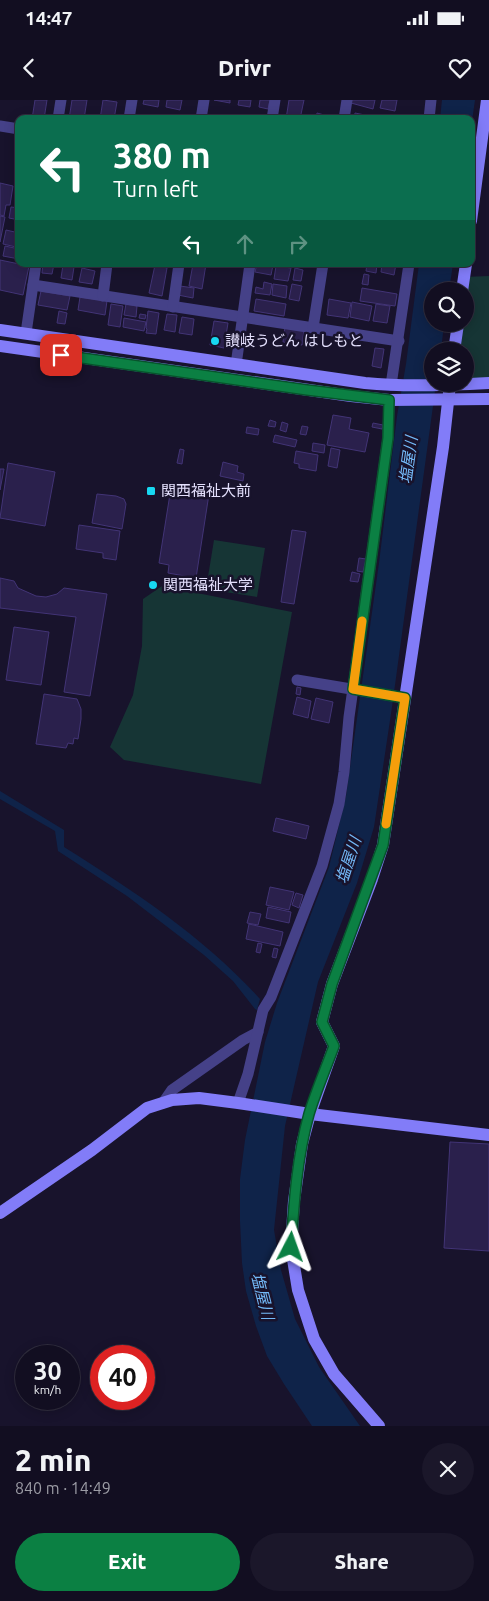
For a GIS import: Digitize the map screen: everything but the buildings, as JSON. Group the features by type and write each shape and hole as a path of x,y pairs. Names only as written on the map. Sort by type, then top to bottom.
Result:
{"street":[{"path":"59,115 61,100"},
{"path":"130,115 132,100"},
{"path":"202,115 204,100"},
{"path":"273,115 275,100"},
{"path":"345,115 347,100"},
{"path":"429,115 431,100"},
{"path":"475,193 488,104"},
{"path":"0,126 15,128"},
{"path":"26,333 36,267"},
{"path":"103,296 108,267"},
{"path":"173,307 180,267"},
{"path":"236,365 250,267"},
{"path":"313,328 323,267"},
{"path":"392,385 409,267"},
{"path":"463,282 466,267"},
{"path":"33,285 399,341"},
{"path":"0,330 236,365 392,385 424,385"},
{"path":"0,346 389,400 489,399"},
{"path":"474,384 489,383"},
{"path":"379,1426 334,1374 314,1339 298,1290 291,1247 294,1201 302,1144 310,1114 334,1046 322,1022 332,984 383,845 444,446 449,392"},
{"path":"241,1103 263,1010 271,997 322,866 339,804 388,438 389,400"},
{"path":"297,680 405,698"},
{"path":"163,1103 172,1090 243,1040 258,1032"},
{"path":"0,1213 92,1150 147,1108 172,1100 199,1098 310,1114 489,1135"}],"green space":[{"path":"489,276 489,382 474,383 474,342 455,342 457,332 474,332 474,282 464,282 464,277"},
{"path":"214,540 265,548 257,597 206,589"},
{"path":"162,586 292,612 261,784 124,760 110,747 133,695 142,646 143,599"}],"water":[{"path":"442,100 475,100 473,115 440,115"},
{"name":"塩屋川","path":"419,267 453,267 450,282 424,282 424,332 443,332 442,342 424,342 424,392 435,392 374,827 357,883 318,982 285,1126 274,1230 281,1270 295,1319 319,1367 360,1426 312,1426 267,1356 256,1326 246,1291 242,1263 240,1179 245,1140 265,1042 277,1003 329,867 346,796 379,563 397,416"},
{"path":"0,791 64,830 64,847 142,898 216,956 260,999 257,1010 233,981 204,955 127,896 58,851 55,831 0,799"}],"slow traffic":[{"path":"362,621 353,689 405,698 386,824"}],"place":[{"name":"讃岐うどん はしもと","path":"215,341"},
{"name":"関西福祉大前","path":"151,491"},
{"name":"関西福祉大学","path":"153,585"}],"route":[{"path":"61,355 389,400 388,438 353,689 405,698 383,845 332,984 322,1022 334,1046 310,1114 302,1144 294,1201 291,1247"}]}
